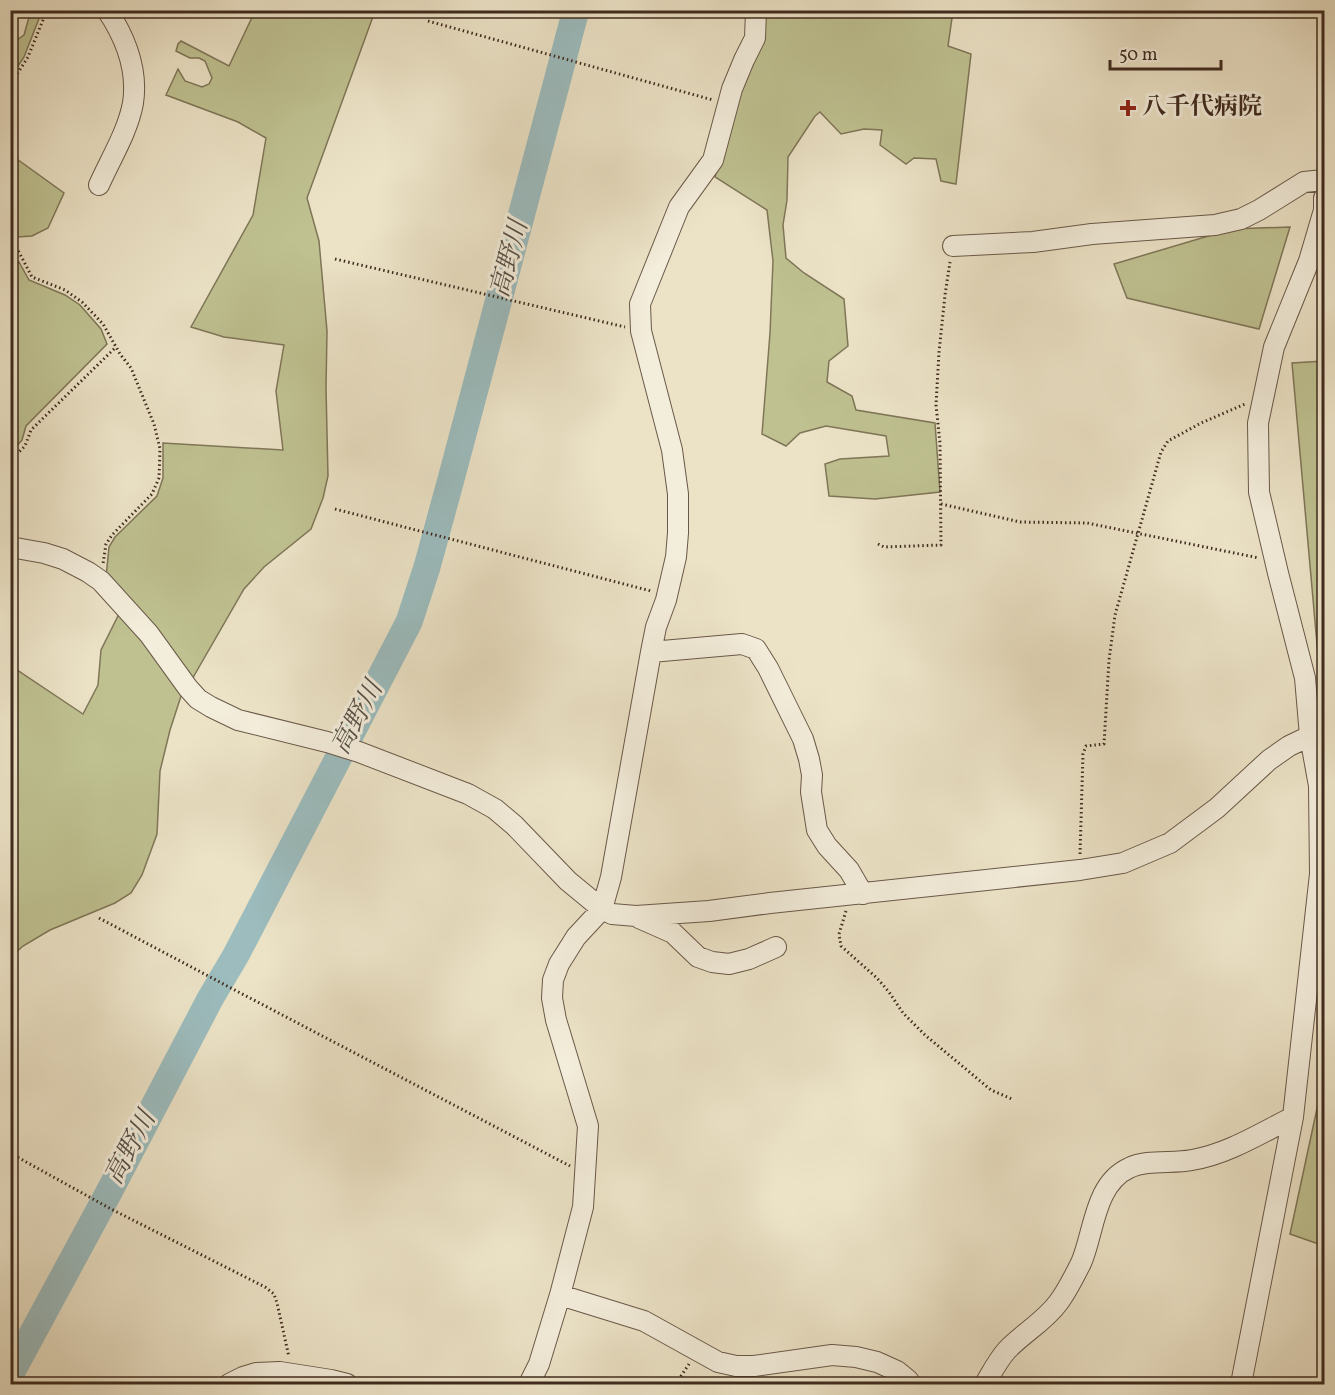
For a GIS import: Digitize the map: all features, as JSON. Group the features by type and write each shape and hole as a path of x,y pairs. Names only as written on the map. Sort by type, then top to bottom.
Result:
{"street":[{"path":"99,185 126,126 133,103 134,86 130,59 124,40 107,10"},
{"path":"529,1384 538,1364 560,1295 583,1207 588,1126 552,998 553,980 559,964 576,937 602,909 611,877 656,627 676,557 678,494 672,450 641,331 640,304 679,207 713,160 732,89 755,38 756,10"},
{"path":"953,246 1033,242 1092,234 1215,225 1241,219 1304,182 1324,180"},
{"path":"1241,1384 1293,1117 1320,874 1319,786 1310,736 1305,678 1259,492 1258,423 1274,347 1319,242 1324,198"},
{"path":"10,547 63,559 101,581 149,634 188,688 198,699 211,707 238,720 359,752 468,794 495,808 568,881 612,915 636,916 709,911 1080,870 1123,863 1170,843 1217,808 1269,760 1289,746 1310,736"},
{"path":"651,652 742,644 756,649 768,668 803,739 810,767 817,830 826,846 849,870 857,895"},
{"path":"636,916 673,933 698,957 712,962 729,964 750,959 776,947"},
{"path":"985,1384 998,1361 1009,1348 1058,1304 1081,1262 1094,1215 1106,1190 1115,1178 1129,1168 1148,1164 1190,1161 1217,1154 1293,1117"},
{"path":"560,1295 644,1321 718,1362 736,1366 774,1364 832,1355 856,1357 877,1362 897,1371 911,1384"},
{"path":"229,1384 256,1373 293,1374 347,1384"}],"path":[{"path":"10,85 28,57 47,10"},
{"path":"428,21 728,105"},
{"path":"10,235 32,277 65,291 82,302 103,324 131,368 154,424 160,449 159,478 152,494 106,544 101,581"},
{"path":"878,544 884,547 941,545 940,443 936,405 945,295 953,246"},
{"path":"335,259 641,331"},
{"path":"10,461 25,446 31,430 116,347"},
{"path":"1080,870 1083,754 1086,746 1104,744 1114,615 1161,452 1168,441 1201,423 1264,396"},
{"path":"941,504 1020,522 1087,523 1275,561"},
{"path":"335,509 667,595"},
{"path":"857,895 839,934 841,946 877,978 903,1013 925,1035 991,1090 1012,1099"},
{"path":"99,918 585,1174"},
{"path":"10,1153 111,1209 265,1287 274,1294 293,1374"},
{"path":"670,1384 679,1378 697,1351"}],"green space":[{"path":"31,10 42,11 24,57 11,77 11,49 14,42 24,35"},
{"path":"255,11 375,11 307,198 319,241 327,331 328,476 323,498 311,529 264,567 244,589 191,681 106,577 109,547 115,537 157,496 163,478 163,443 283,450 276,391 284,345 224,337 191,327 253,215 266,138 238,122 166,95 178,69 185,81 202,87 209,84 212,78 205,61 190,58 176,51 181,41 229,66"},
{"path":"761,11 953,11 948,46 971,54 956,184 941,181 936,159 914,158 906,164 880,145 882,130 864,129 841,134 820,112 788,157 787,200 783,225 786,258 804,273 844,299 848,346 829,361 827,382 852,396 856,410 935,423 940,492 875,499 829,496 825,464 840,459 889,456 886,436 826,426 800,433 786,446 762,434 773,261 767,210 715,177"},
{"path":"10,154 64,193 48,228 32,236 17,237 11,225"},
{"path":"1290,227 1259,329 1127,298 1114,264 1232,229"},
{"path":"19,262 29,280 65,295 80,305 101,329 107,344 26,426 22,440 11,452 10,270"},
{"path":"1324,361 1324,723 1292,363"},
{"path":"121,610 183,690 160,771 157,834 142,875 131,893 115,903 50,930 23,946 11,957 11,666 83,714 98,685 101,650"},
{"path":"1324,1076 1324,1246 1290,1234"}],"waterway":[{"name":"高野川","path":"10,1375 210,999 236,955 409,622 450,483 576,10"}],"place":[{"name":"八千代病院","path":"1128,108"}]}
